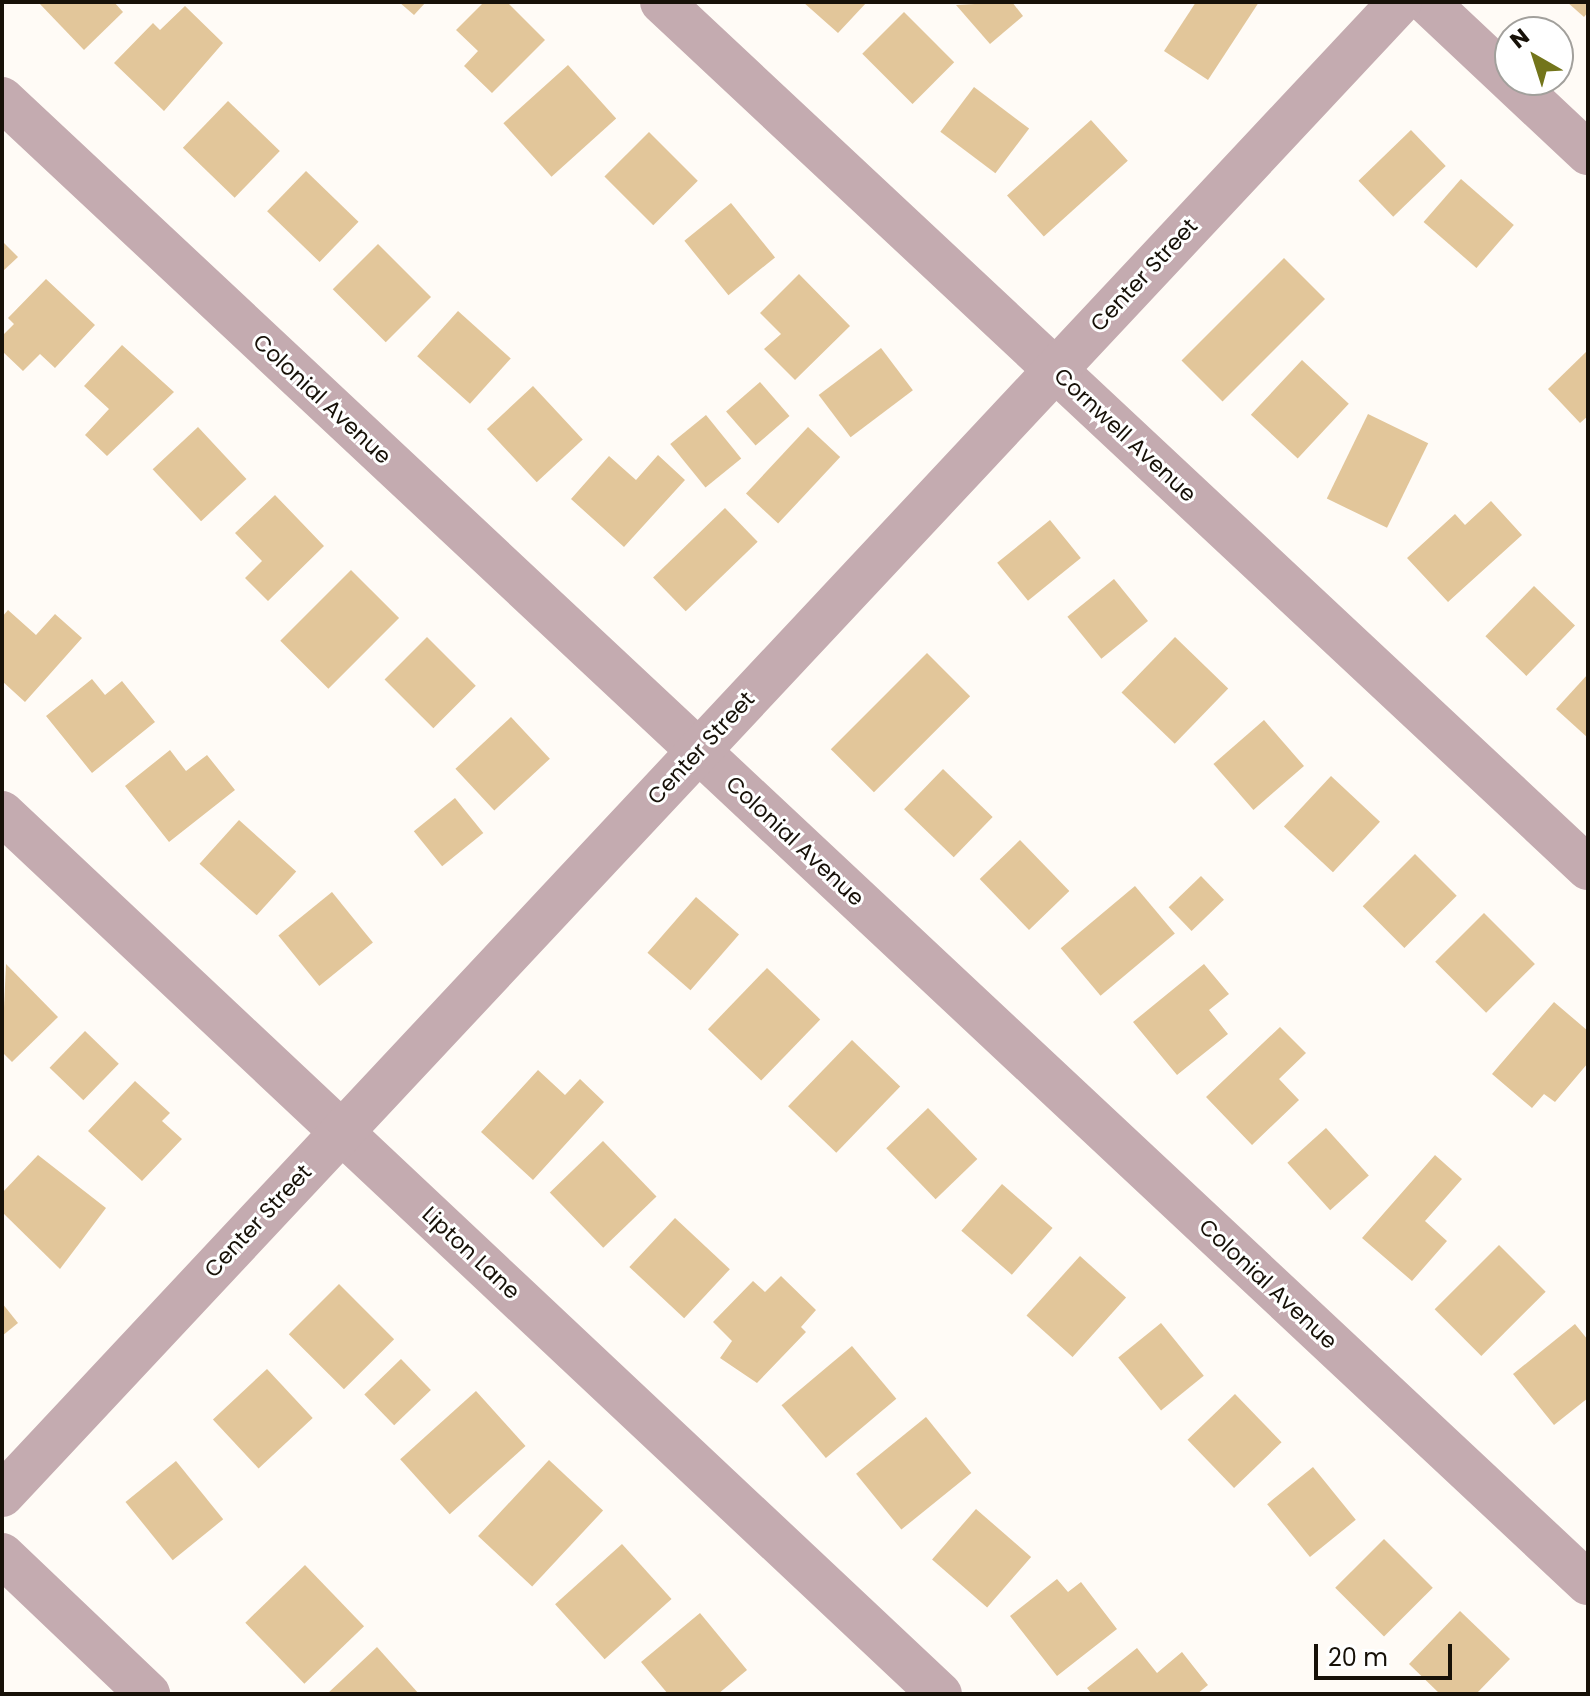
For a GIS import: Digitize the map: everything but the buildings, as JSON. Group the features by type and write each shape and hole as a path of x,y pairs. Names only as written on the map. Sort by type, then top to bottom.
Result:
{"street":[{"name":"Cornwell Avenue","path":"662,2 1588,868"},
{"name":"Center Street","path":"2,1495 1400,2"},
{"path":"1427,2 1588,153"},
{"name":"Colonial Avenue","path":"2,99 1588,1583"},
{"name":"Lipton Lane","path":"2,813 940,1694"},
{"path":"2,1555 148,1694"}]}
